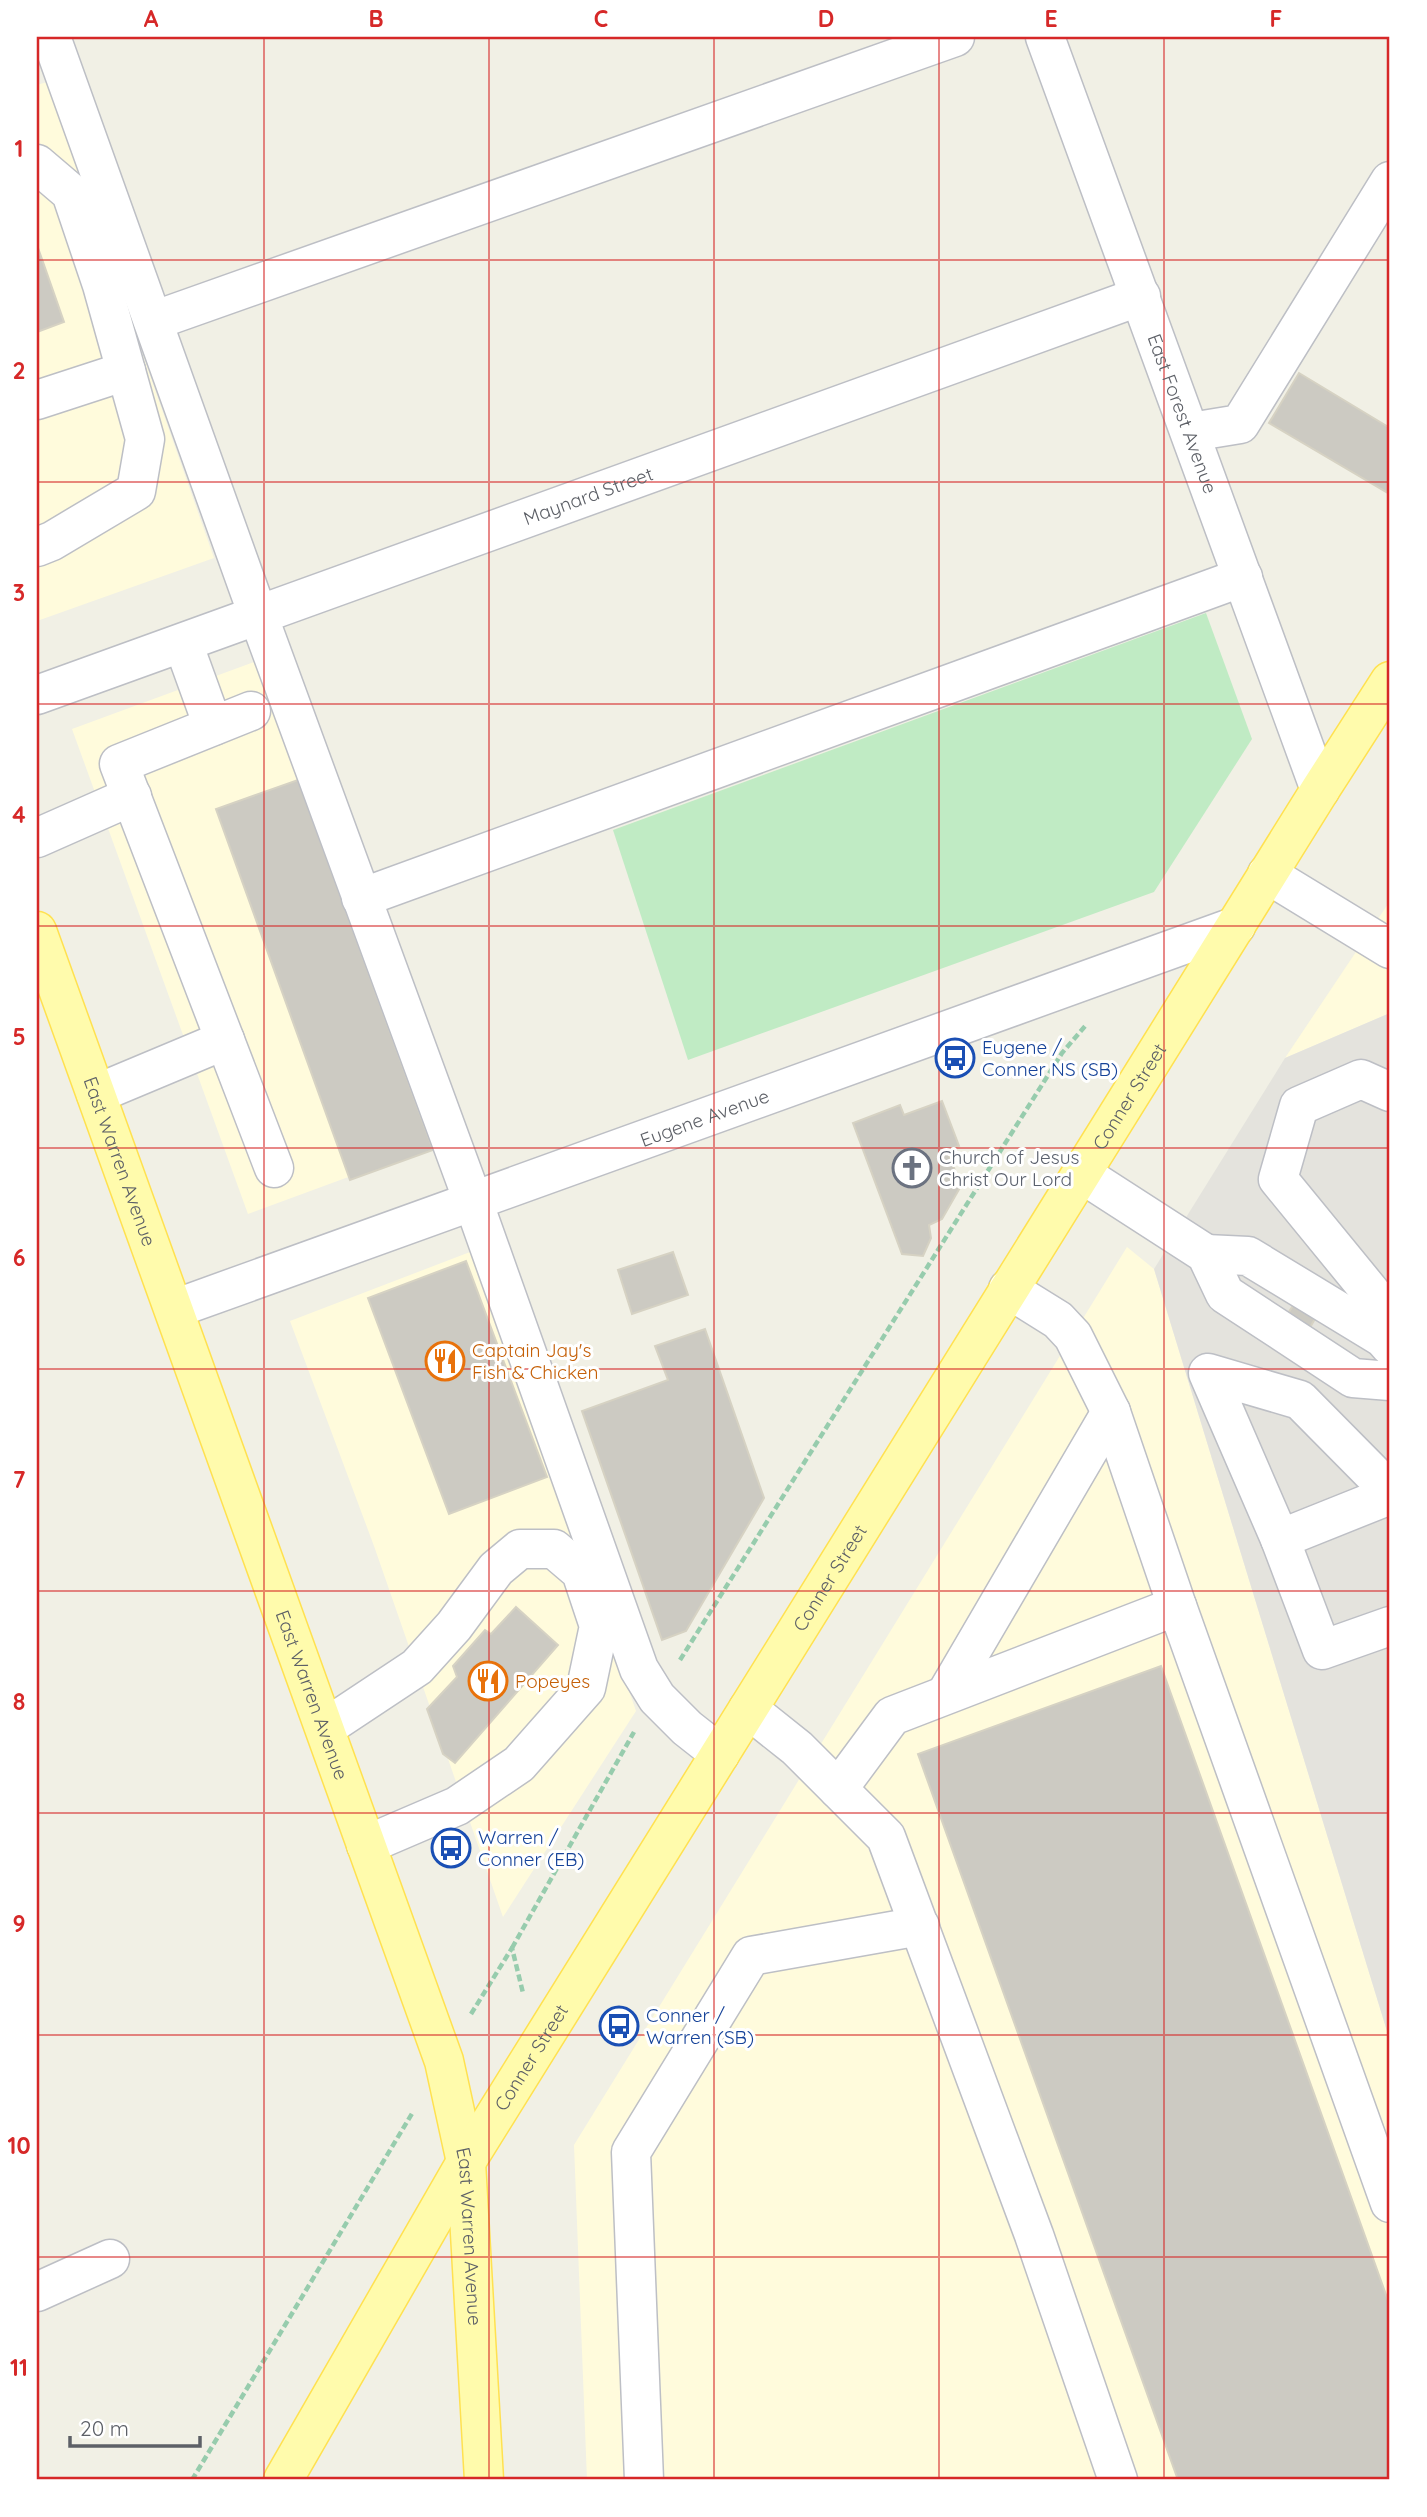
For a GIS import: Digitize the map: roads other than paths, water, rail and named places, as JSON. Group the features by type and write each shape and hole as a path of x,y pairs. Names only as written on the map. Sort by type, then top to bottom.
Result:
{"main road":[{"name":"Conner Street","path":"283,2480 466,2162 1008,1289 1390,681"},
{"name":"East Warren Avenue","path":"37,931 444,2060 466,2162 484,2480"}],"street":[{"path":"51,37 258,615 473,1201 639,1669 657,1698 687,1728 720,1754"},
{"path":"153,321 955,37"},
{"name":"East Forest Avenue","path":"1045,37 1320,790"},
{"path":"37,164 71,193 102,285 145,439 136,491 52,541 37,547"},
{"path":"1191,432 1240,424 1390,181"},
{"name":"Maynard Street","path":"37,695 1141,296"},
{"path":"37,400 126,371"},
{"path":"361,898 1243,577"},
{"path":"183,643 213,726"},
{"path":"251,711 119,764 274,1168"},
{"path":"37,838 132,796"},
{"path":"1267,874 1390,948"},
{"name":"Eugene Avenue","path":"174,1309 1236,926"},
{"path":"96,1094 225,1040"},
{"path":"1386,1342 1377,1300 1278,1179 1299,1106 1361,1079 1390,1092"},
{"path":"1082,1174 1206,1254 1248,1256 1386,1342"},
{"path":"1206,1254 1225,1294 1353,1378 1390,1381"},
{"path":"1008,1289 1058,1320 1073,1336 1111,1412 1177,1606 1390,2203"},
{"path":"1280,1539 1390,1493 1300,1400 1208,1373 1280,1539 1322,1650 1390,1626"},
{"path":"946,1694 1111,1412"},
{"path":"324,1728 417,1667 454,1626 496,1569 520,1549 554,1549 581,1572 599,1626 586,1688 519,1764 457,1806 366,1845"},
{"path":"838,1789 891,1716 1177,1606"},
{"path":"748,1709 797,1748 886,1837 1034,2235 1118,2480"},
{"path":"644,2480 631,2152 751,1956 920,1926"},
{"path":"37,2292 110,2259"}],"place":[{"name":"Eugene / Conner NS (SB)","path":"955,1058"},
{"name":"Church of Jesus Christ Our Lord","path":"912,1168"},
{"name":"Captain Jay's Fish & Chicken","path":"445,1361"},
{"name":"Popeyes","path":"488,1681"},
{"name":"Warren / Conner (EB)","path":"451,1848"},
{"name":"Conner / Warren (SB)","path":"619,2026"}]}
